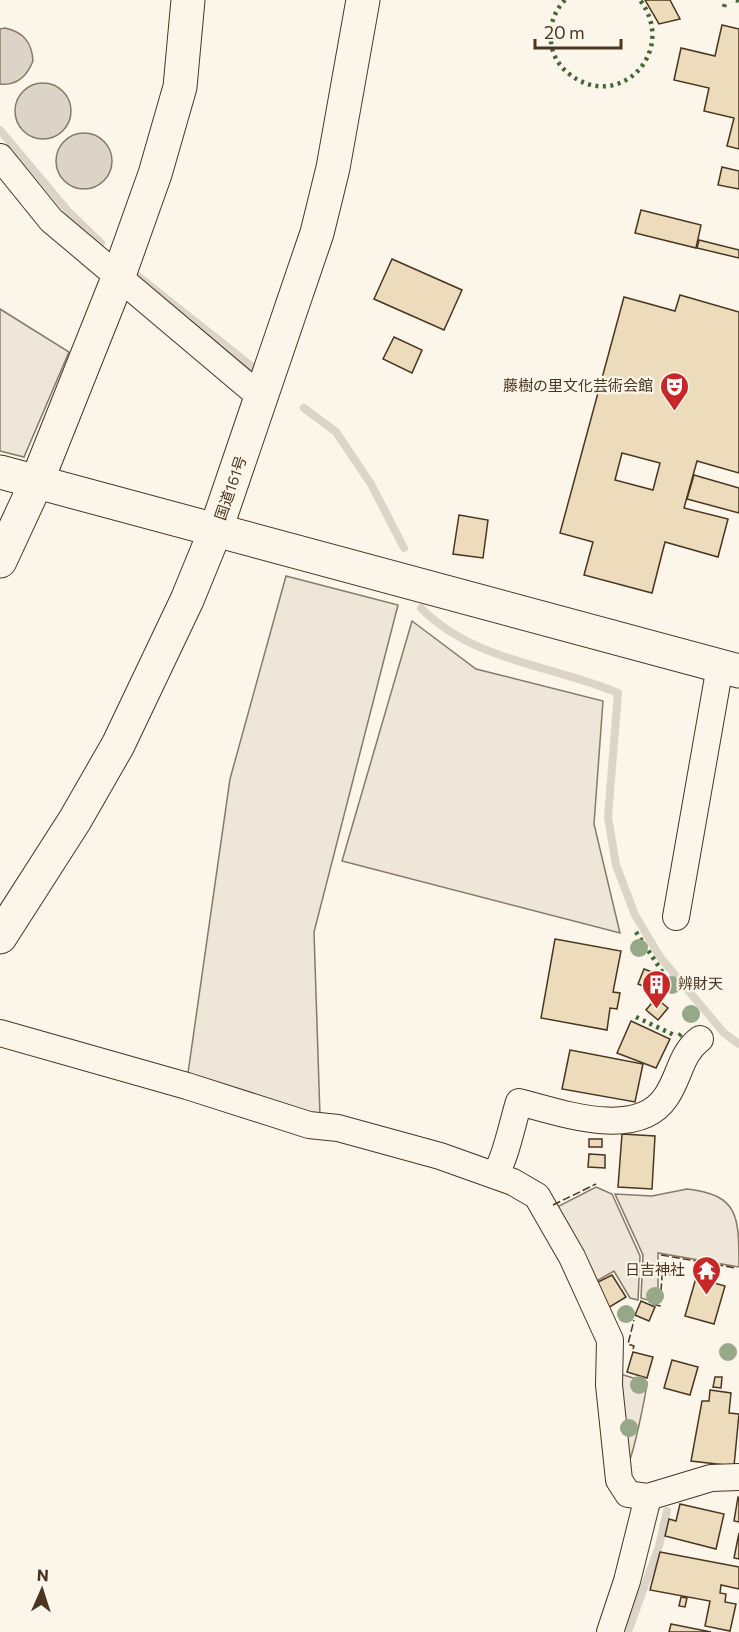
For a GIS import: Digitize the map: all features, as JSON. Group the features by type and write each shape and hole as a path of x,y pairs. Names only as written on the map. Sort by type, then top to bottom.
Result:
{"main road":[{"path":"0,561 37,481 118,278 155,174 180,87 188,0"},
{"name":"国道161号","path":"0,937 75,820 118,745 187,600 216,530 317,232 333,168 363,0"},
{"path":"0,472 730,668"}],"street":[{"path":"0,157 51,220 262,398"},
{"path":"676,917 730,668"},
{"path":"0,1033 187,1086 309,1125 338,1128 494,1175 537,1196 572,1257 610,1341 609,1385 619,1480 628,1494 648,1497 711,1479 739,1477"},
{"path":"494,1175 502,1166 507,1137 519,1102 596,1120 621,1121 644,1116 666,1098 688,1048 700,1039"},
{"path":"610,1632 627,1581 648,1497"}],"shaded area":[{"path":"5,28 22,35 31,48 33,61 21,79 0,84 0,29"},
{"path":"38,83 48,83 63,91 69,100 71,111 69,122 63,131 48,139 38,139 27,134 20,127 15,116 15,106 20,95 27,88"},
{"path":"79,133 89,133 104,141 110,150 112,161 110,172 104,181 89,189 79,189 68,184 61,177 56,166 56,156 61,145 68,138"},
{"path":"0,309 69,352 24,457 0,451"},
{"path":"286,576 398,605 314,932 320,1116 188,1073 230,779"},
{"path":"412,621 476,669 603,701 594,824 620,933 342,861"},
{"path":"596,1187 612,1194 640,1256 638,1300 630,1298 614,1271 595,1282 557,1207"},
{"path":"687,1189 717,1197 732,1211 738,1234 739,1267 658,1253 658,1303 641,1298 643,1255 615,1194 652,1196"},
{"path":"620,1374 647,1382 636,1439 627,1466"}],"building":[{"path":"645,0 670,0 680,19 659,24"},
{"path":"722,25 739,29 739,149 727,146 734,118 704,111 709,88 674,80 681,48 715,56"},
{"path":"722,167 739,171 739,189 718,185"},
{"path":"641,210 701,225 696,248 635,233"},
{"path":"699,240 739,250 739,258 697,248"},
{"path":"392,259 462,290 444,330 374,299"},
{"path":"680,295 739,312 739,473 697,461 684,508 728,519 718,557 665,542 652,593 584,575 593,542 560,533 624,297 675,311","holes":["622,453 660,463 653,490 615,480"]},
{"path":"394,337 422,350 412,373 383,359"},
{"path":"694,475 739,488 739,513 687,499"},
{"path":"459,515 488,520 483,558 453,554"},
{"path":"555,939 621,951 613,992 620,993 617,1009 610,1008 607,1030 541,1018"},
{"path":"644,969 652,972 646,987 638,984"},
{"name":"辨財天","path":"656,998 668,1008 658,1020 646,1010"},
{"path":"631,1021 670,1039 656,1068 617,1053"},
{"path":"570,1050 643,1064 635,1102 562,1089"},
{"path":"622,1134 655,1136 652,1189 618,1187"},
{"path":"589,1139 602,1139 602,1147 589,1147"},
{"path":"589,1154 605,1155 605,1168 588,1167"},
{"path":"666,1265 675,1266 675,1275 665,1274"},
{"path":"612,1275 626,1297 608,1308 594,1284"},
{"path":"696,1278 725,1286 714,1324 685,1316"},
{"path":"641,1301 655,1307 649,1321 635,1315"},
{"path":"633,1352 653,1357 647,1378 627,1372"},
{"path":"672,1360 698,1367 690,1395 664,1388"},
{"path":"715,1377 722,1377 721,1388 713,1387"},
{"path":"710,1390 731,1393 729,1413 739,1414 734,1466 691,1461 702,1401 709,1401"},
{"path":"739,1498 739,1522 734,1521"},
{"path":"680,1504 724,1514 716,1549 665,1536 669,1519 676,1521"},
{"path":"739,1533 739,1559 734,1558"},
{"path":"660,1552 739,1567 739,1589 721,1585 720,1593 726,1594 725,1602 736,1604 730,1631 705,1626 710,1601 650,1590"},
{"path":"681,1597 687,1598 685,1607 679,1606"},
{"path":"671,1624 711,1632 669,1632"}],"waterway":[{"path":"0,130 68,211 101,243"},
{"path":"134,273 255,369"},
{"path":"304,408 336,432 371,484 404,548"},
{"path":"421,608 442,626 489,651 618,693 608,817 616,865 635,915 660,957 724,1033 739,1044"},
{"path":"628,1632 659,1546 667,1511"}],"hedge":[{"path":"565,0 555,14 552,25 551,42 554,55 568,73 587,84 606,86 623,82 637,71 648,57 652,39 650,20 640,0"},
{"path":"724,7 726,0"},
{"path":"636,932 665,976"},
{"path":"636,1017 674,1035"},
{"path":"679,1036 683,1032"}],"fence":[{"path":"553,1205 596,1184"},
{"path":"661,1255 736,1268"},
{"path":"653,1304 660,1306 663,1262"},
{"path":"633,1349 634,1346 628,1344 634,1320"}],"place":[{"name":"藤樹の里文化芸術会館","path":"674,412"},
{"name":"辨財天","path":"657,1010"},
{"name":"日吉神社","path":"706,1296"}]}
